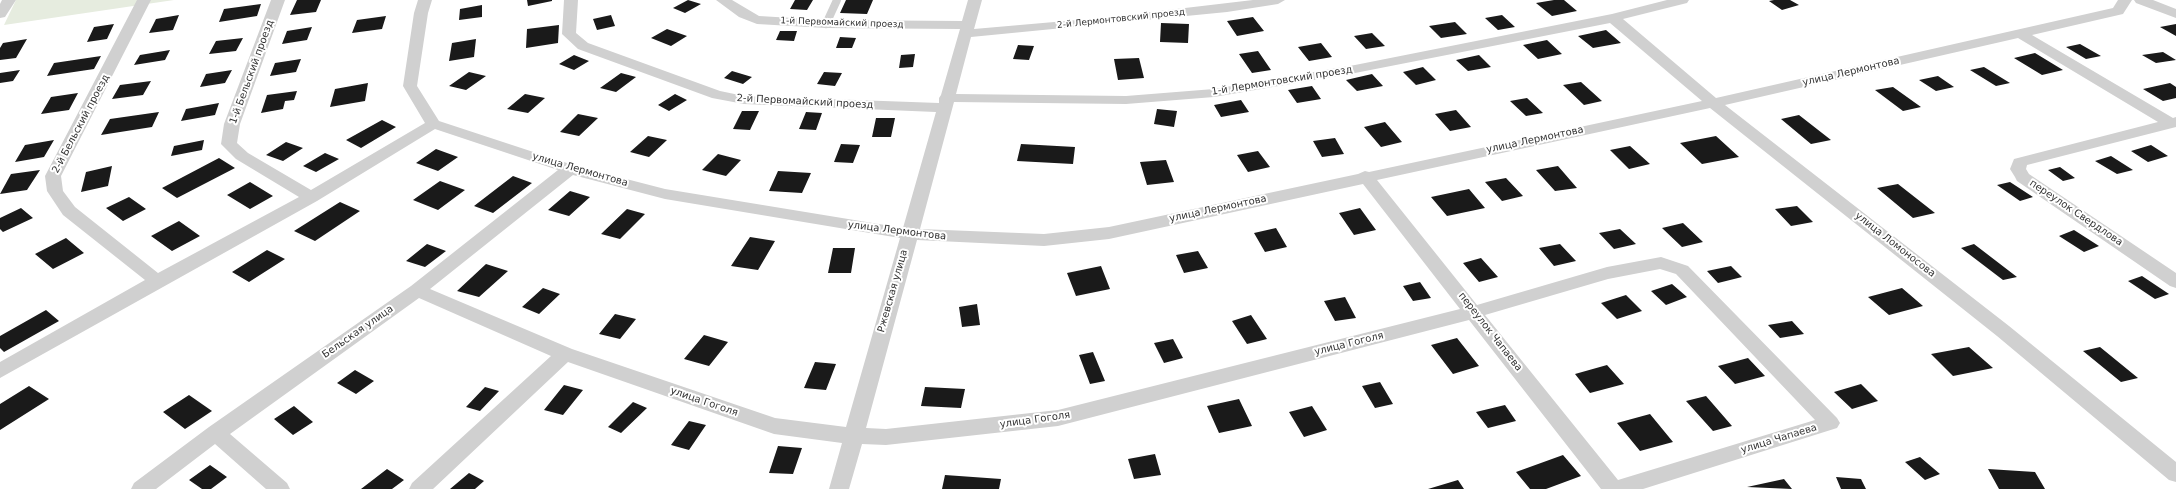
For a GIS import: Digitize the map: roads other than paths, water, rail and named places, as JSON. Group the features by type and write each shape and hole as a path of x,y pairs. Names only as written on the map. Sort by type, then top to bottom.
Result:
{"street":[{"path":"0,14 9,0"},
{"name":"2-й Бельский проезд","path":"144,0 53,176 55,191 69,211 157,281"},
{"name":"1-й Бельский проезд","path":"278,0 232,124 230,144 242,156 311,197"},
{"path":"0,371 157,281 311,197 433,124 410,86 420,13 425,0"},
{"name":"2-й Первомайский проезд","path":"571,0 569,34 583,46 717,95 744,100 945,103"},
{"name":"1-й Первомайский проезд","path":"722,0 744,14 757,20 965,30"},
{"name":"Ржевская улица","path":"839,489 852,436 965,30 975,0"},
{"name":"2-й Лермонтовский проезд","path":"965,30 1227,8 1278,0"},
{"name":"1-й Лермонтовский проезд","path":"945,103 1126,100 1214,93 1355,69 1613,18 1682,0"},
{"name":"улица Лермонтова","path":"433,124 570,169 665,194 909,234 968,238 1044,240 1109,232 2021,34 2118,11 2125,0"},
{"path":"2141,0 2176,14"},
{"name":"улица Ломоносова","path":"1613,18 1713,102 2004,330 2176,474"},
{"path":"2021,34 2173,122"},
{"name":"переулок Свердлова","path":"2173,122 2020,162 2018,169 2023,177 2176,282"},
{"name":"Бельская улица","path":"141,489 216,433 417,290 570,169"},
{"name":"переулок Чапаева","path":"1365,176 1613,489"},
{"name":"улица Гоголя","path":"417,290 565,354 774,426 852,436 886,437 1058,418 1474,312 1607,273 1662,263 1682,270"},
{"name":"улица Чапаева","path":"1616,489 1830,423 1682,270"},
{"path":"418,489 565,354"},
{"path":"216,433 280,489"}],"lane":[{"path":"826,24 837,0"}]}
